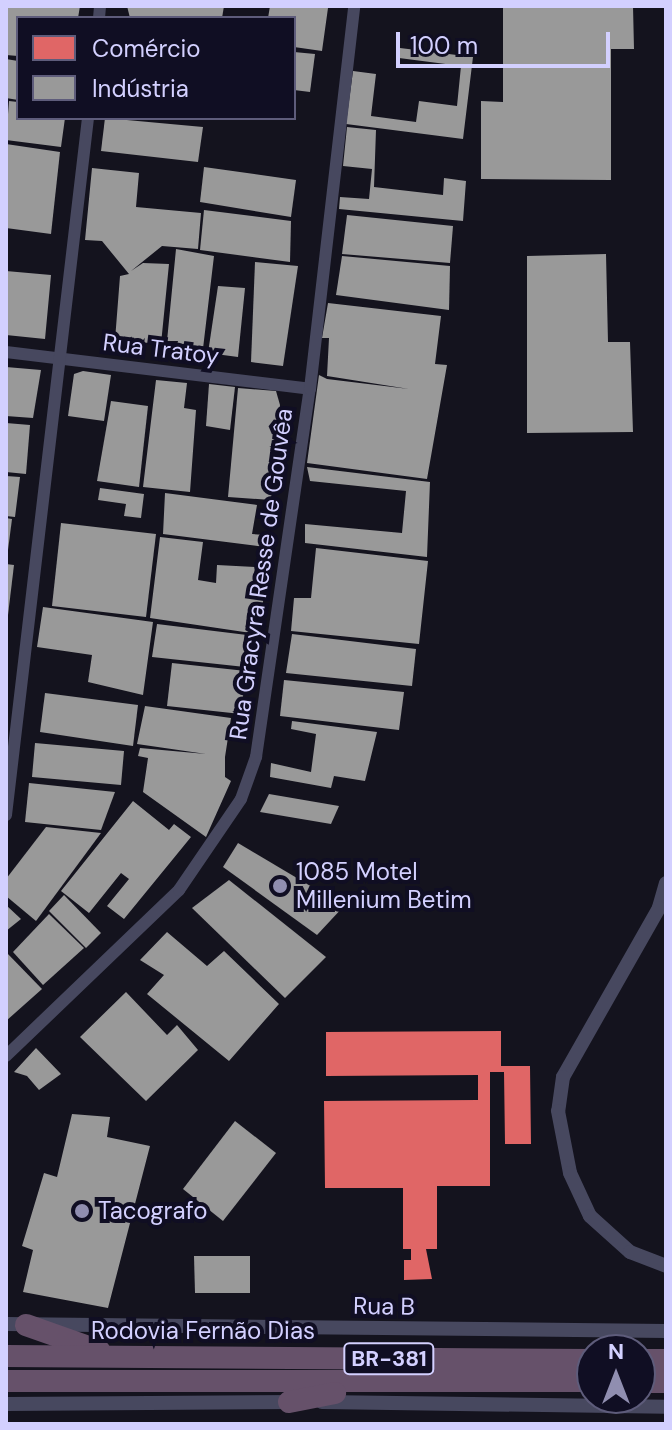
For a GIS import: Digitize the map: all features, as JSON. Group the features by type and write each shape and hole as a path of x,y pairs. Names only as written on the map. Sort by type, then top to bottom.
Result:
{"highway":[{"name":"BR-381","path":"16,1325 116,1357"},
{"name":"Rodovia Fernão Dias","path":"6,1356 576,1360"},
{"name":"Rodovia Fernão Dias","path":"6,1381 576,1381"},
{"path":"289,1402 312,1394 438,1381"}],"street":[{"name":"Rua Gracyra Resse de Gouvêa","path":"6,1056 179,890 241,799 268,702 310,389 354,6"},
{"path":"6,815 63,359 88,120"},
{"name":"Rua Tratoy","path":"6,352 310,389"},
{"path":"666,883 659,908 563,1077 558,1111 570,1173 590,1216 630,1252 666,1266"},
{"name":"Rua B","path":"16,1325 666,1331"},
{"name":"BR-381","path":"6,1404 289,1402 666,1407"}],"building: Comércio":[{"path":"501,1031 501,1066 530,1066 531,1144 505,1144 504,1072 490,1072 490,1186 437,1186 437,1249 426,1249 432,1279 404,1280 404,1260 411,1260 411,1249 403,1249 403,1188 325,1188 324,1101 478,1100 478,1075 326,1076 326,1032"}],"building: Indústria":[{"path":"6,6 80,6 78,16 16,16 16,56 6,55"},
{"path":"127,6 224,6 222,16 130,16"},
{"path":"270,6 328,8 322,51 296,47 296,16 268,16"},
{"path":"503,6 633,6 634,49 611,49 611,180 481,179 481,101 503,102"},
{"path":"400,48 473,57 463,139 346,124 353,71 376,74 371,116 416,122 419,101 457,106 461,66 399,58"},
{"path":"296,52 315,54 310,92 296,90"},
{"path":"6,59 16,61 16,100 6,98"},
{"path":"9,101 16,102 16,120 65,120 61,147 6,140"},
{"path":"105,120 203,127 198,162 101,151"},
{"path":"347,127 376,130 374,187 443,195 444,178 466,181 463,221 339,209 340,197 369,199 372,169 343,166"},
{"path":"6,144 60,152 51,234 6,228"},
{"path":"204,167 296,180 291,217 200,202"},
{"path":"92,168 139,173 136,207 201,213 198,249 162,246 131,271 143,263 169,264 161,344 115,340 120,276 129,274 102,241 85,240"},
{"path":"204,210 291,221 290,262 200,250"},
{"path":"347,215 453,226 450,263 342,254"},
{"path":"176,249 214,256 202,357 175,355 178,341 167,341"},
{"path":"606,254 608,342 630,342 633,432 527,433 527,256"},
{"path":"342,256 450,266 449,310 336,295"},
{"path":"255,262 298,266 283,366 251,362"},
{"path":"6,271 51,275 45,339 6,335"},
{"path":"218,286 245,288 238,357 208,353"},
{"path":"328,303 441,316 435,364 447,365 427,479 307,463 319,375 327,379 409,389 327,376 329,338 322,338"},
{"path":"6,367 41,370 33,418 6,416"},
{"path":"83,371 111,375 104,421 68,416 74,374"},
{"path":"156,380 187,383 184,408 196,410 190,492 143,487"},
{"path":"209,384 235,387 230,430 206,426"},
{"path":"238,388 276,391 280,405 271,500 228,497"},
{"path":"111,401 148,406 139,487 97,481"},
{"path":"6,423 30,425 26,474 6,472"},
{"path":"307,467 430,482 427,557 305,543 305,524 402,533 406,491 310,481"},
{"path":"6,476 20,477 15,517 6,516"},
{"path":"100,488 144,494 141,518 124,516 126,504 98,500"},
{"path":"165,493 257,505 252,534 266,535 265,547 163,534"},
{"path":"6,518 12,519 8,550 6,550"},
{"path":"61,523 156,534 146,617 52,606"},
{"path":"160,537 203,542 198,580 216,583 217,565 255,567 252,588 265,589 258,634 150,618"},
{"path":"316,548 428,561 419,644 291,631 294,598 311,598"},
{"path":"6,564 14,565 8,615 6,615"},
{"path":"43,607 153,622 143,695 88,682 92,655 37,647"},
{"path":"157,624 247,635 245,667 152,657"},
{"path":"292,634 416,649 412,686 286,673"},
{"path":"172,663 246,671 241,714 167,706"},
{"path":"284,680 404,692 399,730 280,716"},
{"path":"45,693 138,705 133,746 40,732"},
{"path":"145,706 231,718 225,777 231,781 206,837 143,792 148,758 138,756 140,748 206,754 137,744"},
{"path":"292,721 377,732 365,781 334,776 331,788 270,777 271,763 311,772 316,734 291,729"},
{"path":"35,743 124,751 121,785 32,777"},
{"path":"29,783 115,792 101,830 25,822"},
{"path":"269,794 339,806 331,824 260,812"},
{"path":"133,801 169,830 174,824 191,837 124,919 107,906 129,879 121,873 89,913 61,891"},
{"path":"46,827 101,833 36,921 6,896 6,879"},
{"name":"1085 Motel Millenium Betim","path":"238,843 344,906 317,935 223,867"},
{"path":"229,880 326,957 285,998 192,908"},
{"path":"64,895 101,933 86,948 49,911"},
{"path":"6,905 21,919 6,931"},
{"path":"49,914 84,948 43,985 13,952"},
{"path":"167,932 207,966 224,951 279,1004 229,1061 147,994 164,975 140,960"},
{"path":"6,952 42,989 6,1021"},
{"path":"126,992 167,1035 177,1025 198,1050 146,1101 80,1037"},
{"path":"36,1048 61,1074 39,1090 27,1076 14,1072"},
{"name":"Tacografo","path":"72,1114 110,1117 107,1137 150,1146 108,1308 23,1292 33,1250 22,1246 44,1173 57,1177"},
{"path":"235,1121 276,1153 223,1221 183,1189"},
{"path":"194,1256 250,1256 250,1293 195,1293"}],"place":[{"name":"1085 Motel Millenium Betim","path":"280,886"},
{"name":"Tacografo","path":"82,1211"}]}
